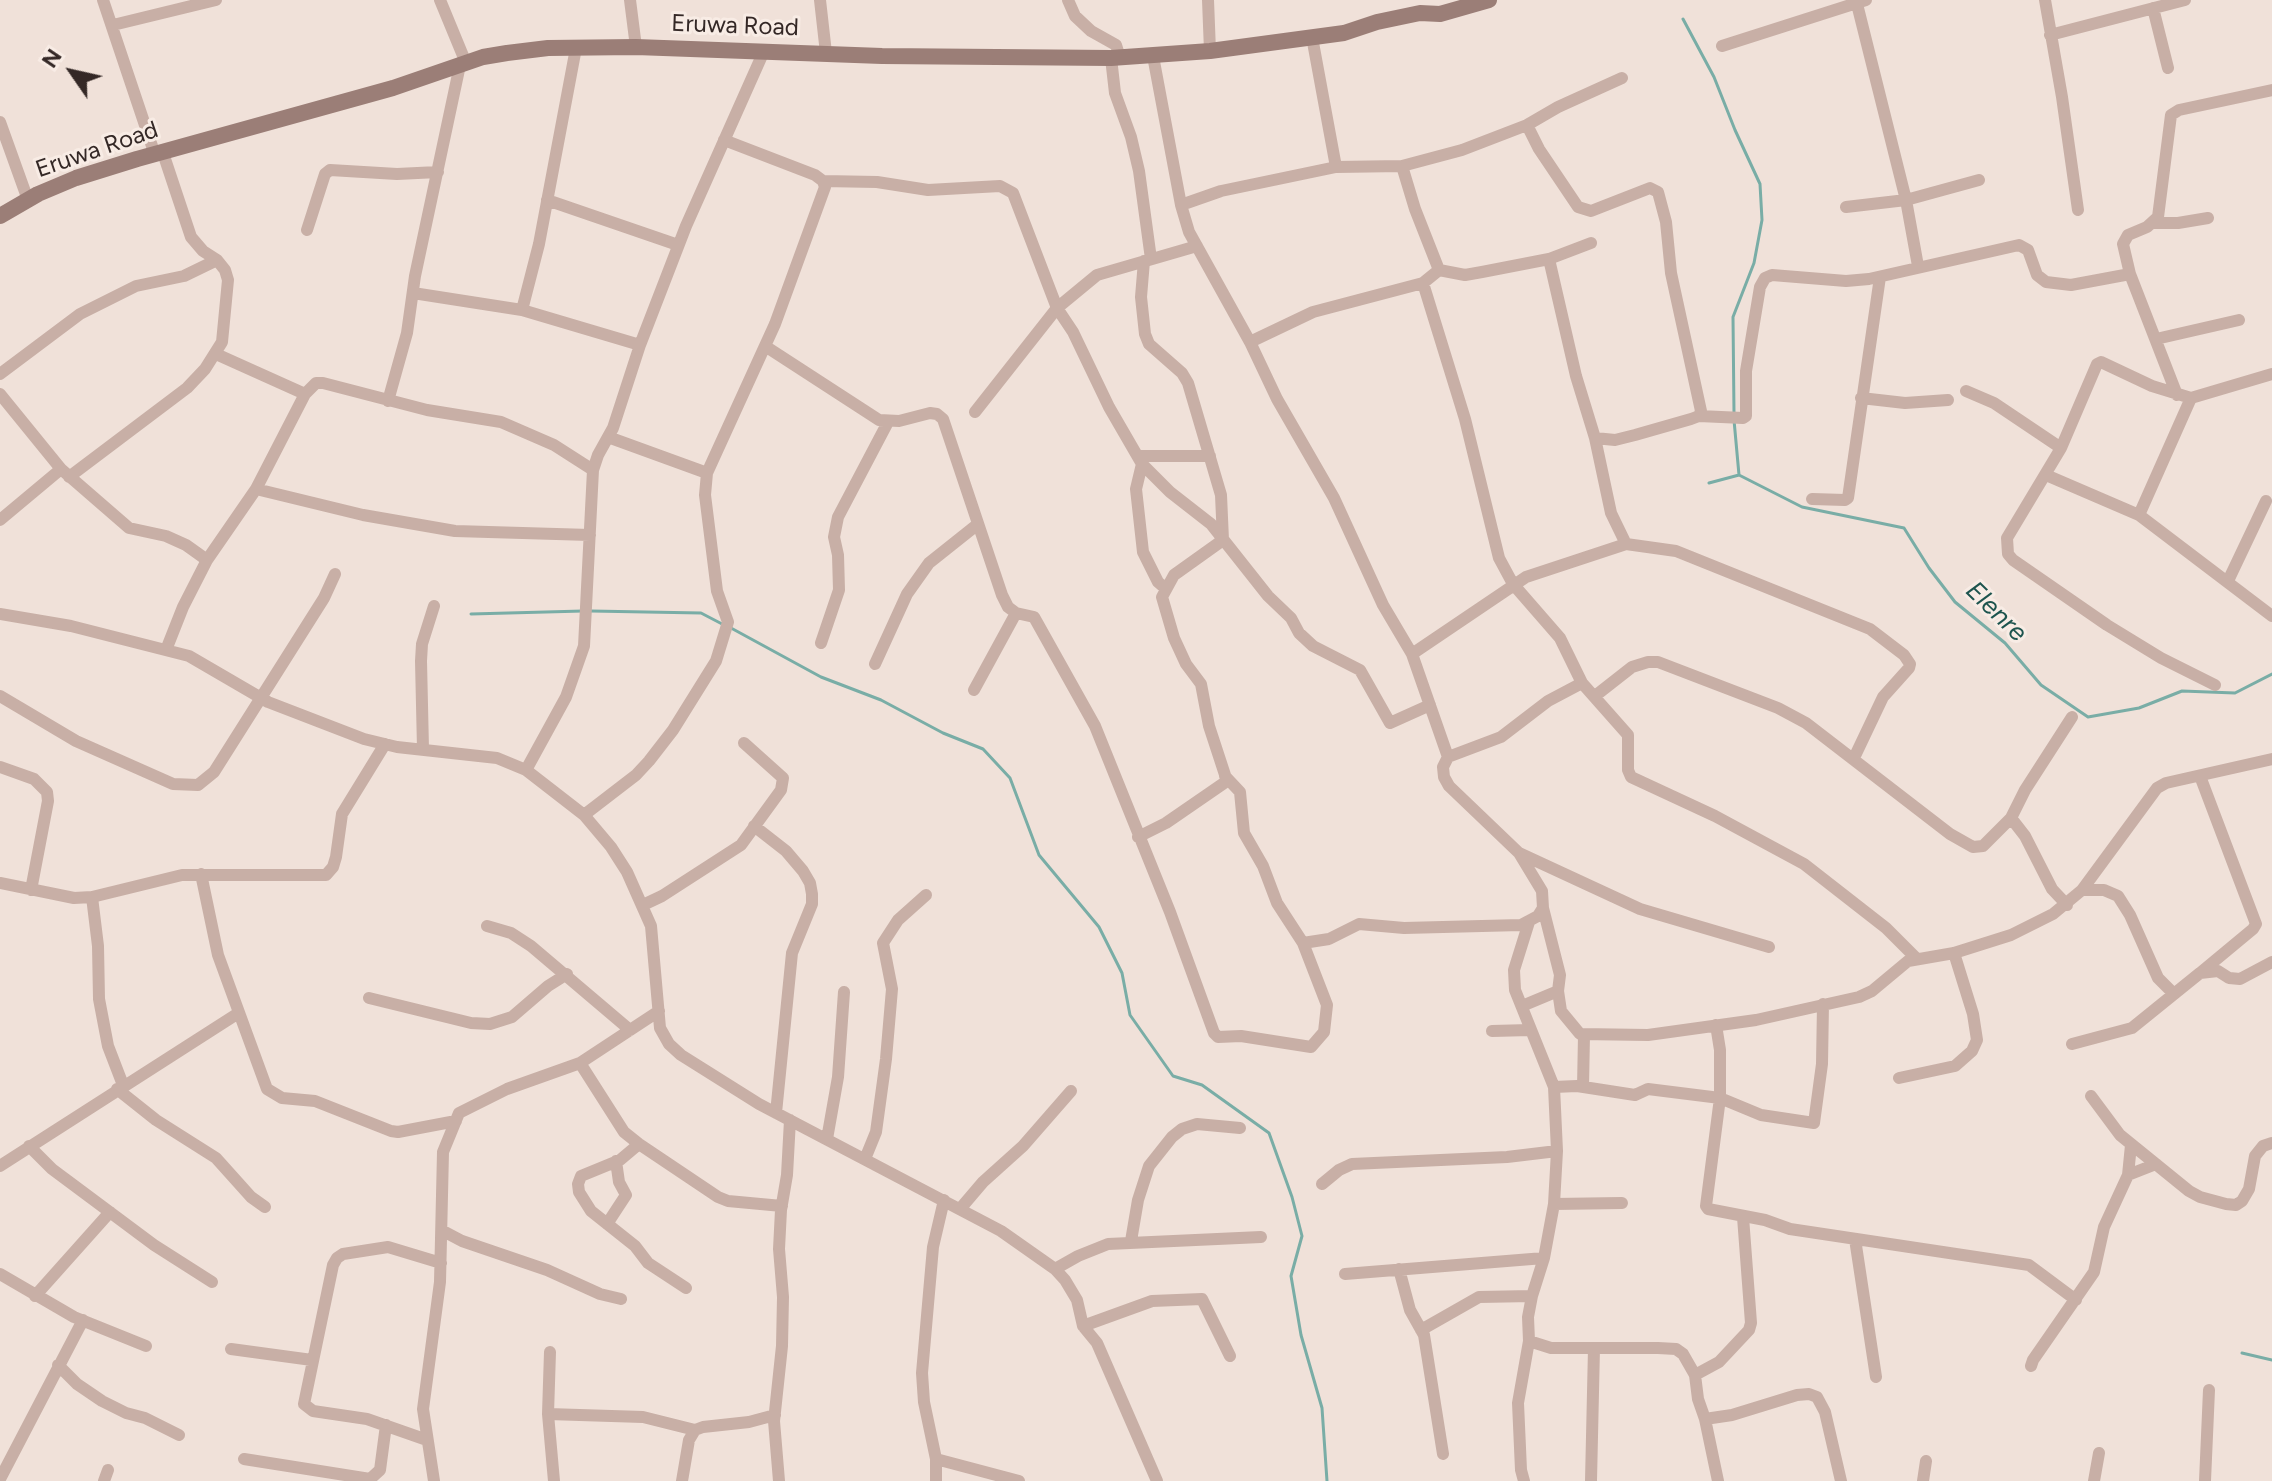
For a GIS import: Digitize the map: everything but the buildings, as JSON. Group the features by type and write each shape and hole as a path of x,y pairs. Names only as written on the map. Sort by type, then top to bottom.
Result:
{"main road":[{"name":"Eruwa Road","path":"0,216 76,178 507,53 636,47 882,56 1116,58 1210,51 1344,33 1377,22 1420,13 1440,14 1489,0"}],"street":[{"path":"0,520 187,388 216,354 224,331 228,280 225,270 191,237 103,0"},
{"path":"113,25 216,0"},
{"path":"388,401 407,333 438,172 463,64 440,0"},
{"path":"630,0 636,47"},
{"path":"820,0 826,53"},
{"path":"1068,0 1075,16 1091,31 1116,45 1115,93 1139,171 1148,260 1141,297 1145,334 1149,344 1182,373 1188,383 1221,495 1223,540"},
{"path":"1208,0 1210,51"},
{"path":"2045,0 2078,210"},
{"path":"2050,35 2185,0"},
{"path":"1722,46 1859,1 1906,200 1918,266"},
{"path":"2153,8 2168,68"},
{"path":"1312,37 1336,167"},
{"path":"522,310 576,48"},
{"path":"526,770 566,697 584,646 593,470 678,245 764,51"},
{"path":"1153,56 1181,205 1189,232 1250,342 1277,399 1334,498 1383,605 1412,654 1448,757"},
{"path":"1181,205 1221,191 1336,167 1402,166 1462,150 1527,125 1622,78"},
{"path":"2155,223 2160,207 2171,115 2179,110 2272,91"},
{"path":"0,122 28,200"},
{"path":"1527,125 1578,207 1591,211 1650,188 1658,192 1666,222 1671,273 1700,402 1699,416"},
{"path":"584,815 636,775 673,730 716,661 727,619 717,591 705,495 707,473 765,346 825,187 815,175 724,140"},
{"path":"1402,166 1439,270"},
{"path":"307,230 325,174 330,170 397,174 438,172"},
{"path":"1846,207 1906,200 1979,180"},
{"path":"823,181 877,182 928,190 1006,188 1013,193 1057,308 1073,332 1109,407 1140,460 1170,492 1211,524 1268,596 1291,618 1299,633 1313,646 1360,670 1390,723 1430,705"},
{"path":"547,200 678,245"},
{"path":"2177,395 2130,274 2123,244 2125,239 2155,223 2208,218"},
{"path":"1250,342 1313,312 1423,283 1439,270 1465,275 1549,259 1591,243"},
{"path":"1595,438 1615,440 1699,416 1746,416 1746,371 1760,287 1765,278 1772,275 1846,281 1880,277 2019,245 2028,250 2037,275 2046,282 2071,285 2130,274"},
{"path":"975,412 1057,308 1097,275 1197,246"},
{"path":"1549,259 1611,513 1626,544"},
{"path":"0,374 80,314 136,286 184,276 217,260"},
{"path":"1812,499 1848,498 1880,277"},
{"path":"1423,283 1465,419 1499,558 1513,584 1560,638 1582,683 1628,735 1628,770 1631,777 1727,822 1804,864 1886,928 1917,959"},
{"path":"413,293 522,310 640,345"},
{"path":"2156,339 2239,320"},
{"path":"765,346 879,420 912,419 930,413 943,419 1002,595 1008,607 1016,613 1034,617 1095,726 1218,1037 1241,1036 1311,1047 1324,1032 1327,1005 1303,943 1277,903 1263,866 1244,833 1240,792 1225,776"},
{"path":"216,354 305,394"},
{"path":"2215,685 2161,658 2107,625 2013,560 2008,554 2007,538 2061,448 2094,369 2101,362 2152,386 2191,398 2272,374"},
{"path":"166,650 207,560 256,489 305,394 316,383 427,410 501,422 554,445 593,470"},
{"path":"1966,391 1994,403 2061,448"},
{"path":"0,394 65,473 129,528 166,536 207,560"},
{"path":"1861,398 1905,403 1948,400"},
{"path":"2139,515 2191,398"},
{"path":"821,643 839,590 834,537 838,517 888,422"},
{"path":"608,437 707,473"},
{"path":"1140,460 1210,456"},
{"path":"1140,460 1136,489 1143,552 1158,582 1165,588"},
{"path":"2046,475 2139,515 2272,616"},
{"path":"256,489 363,515 455,531 590,535"},
{"path":"2228,581 2266,501"},
{"path":"875,664 907,594 929,563 978,524"},
{"path":"1138,837 1227,781 1209,726 1201,684 1186,664 1162,597 1174,575 1223,540"},
{"path":"1412,654 1513,584 1535,573 1626,544 1676,551 1870,629 1904,655 1909,668 1883,697 1854,758"},
{"path":"0,696 76,741 173,784 198,785 214,772 324,598 335,574"},
{"path":"423,749 422,644 434,606"},
{"path":"974,690 1016,613"},
{"path":"0,614 71,626 189,656 261,698 313,721 385,744 497,758 526,770 584,815 627,872 643,905 652,937 663,1038 681,1055 776,1113 1001,1231 1055,1269 1077,1300 1083,1326 1097,1343 1157,1481"},
{"path":"1595,696 1632,667 1658,662 1778,708 1806,723 1967,845 1983,846 2011,818 2025,790 2072,717"},
{"path":"1582,683 1548,701 1501,737 1448,757 1443,767 1449,786 1519,853 1542,891 1543,908 1560,975 1558,991 1561,1011 1584,1035 1583,1087"},
{"path":"643,905 741,845 784,784 783,778 744,743"},
{"path":"0,883 74,898 201,874 326,875 336,857 342,814 385,744"},
{"path":"1584,1035 1648,1035 1756,1020 1859,997 1872,991 1903,963 1954,953 2011,935 2067,905 2082,890 2157,788 2166,783 2272,759"},
{"path":"0,767 34,779 47,792 48,801 31,890"},
{"path":"2072,1044 2132,1028 2256,924 2200,776"},
{"path":"2011,818 2025,836 2052,889 2067,905"},
{"path":"754,826 786,851 803,871 812,894 812,904 792,953 776,1113"},
{"path":"1519,853 1640,909 1769,947"},
{"path":"201,874 218,955 237,1014 267,1089 282,1098 315,1101 391,1131 456,1121"},
{"path":"2082,890 2104,890 2118,896 2130,915 2158,978 2173,993"},
{"path":"865,1159 876,1132 892,989 883,943 898,920 926,895"},
{"path":"92,897 98,946 99,999 120,1087 145,1113 216,1158 251,1197 265,1207"},
{"path":"1303,943 1329,939 1359,924 1395,928 1521,925 1538,916 1543,908"},
{"path":"1524,1481 1518,1403 1529,1341 1528,1317 1554,1204 1557,1151 1554,1087 1515,990 1514,970 1529,922"},
{"path":"487,926 511,933 567,974 588,997 630,1030"},
{"path":"1899,1078 1955,1066 1972,1051 1977,1040 1973,1014 1954,953"},
{"path":"2200,973 2218,971 2229,978 2240,979 2272,962"},
{"path":"369,998 471,1023 490,1024 512,1017 567,974"},
{"path":"1522,1006 1558,991"},
{"path":"827,1139 838,1077 844,992"},
{"path":"1554,1087 1583,1087 1635,1095 1648,1089 1720,1098 1761,1115 1814,1123 1822,1064 1823,1004"},
{"path":"434,1481 423,1416 441,1263 443,1152 459,1113 507,1089 580,1063 659,1011"},
{"path":"2,1159 29,1146 237,1014"},
{"path":"1716,1025 1720,1050 1720,1098 1706,1206 1713,1212 1765,1220 1790,1229 2029,1265 2076,1300"},
{"path":"1492,1031 1530,1030"},
{"path":"580,1063 624,1132 639,1144 718,1197 728,1201 782,1206"},
{"path":"960,1209 983,1182 1023,1146 1071,1091"},
{"path":"2091,1096 2120,1135 2200,1197 2236,1205 2246,1198 2255,1156 2263,1146 2272,1143"},
{"path":"779,1481 775,1415 783,1297 779,1249 790,1120"},
{"path":"1131,1241 1138,1200 1149,1166 1172,1137 1182,1129 1197,1124 1240,1128"},
{"path":"639,1144 629,1154 591,1170 579,1179 582,1201 635,1246 648,1263 686,1288"},
{"path":"2031,1366 2094,1272 2104,1227 2128,1175 2131,1145"},
{"path":"29,1146 52,1169 154,1245 212,1282"},
{"path":"1322,1184 1352,1164 1507,1157 1557,1151"},
{"path":"607,1224 626,1195 619,1182 616,1161"},
{"path":"2128,1175 2156,1164"},
{"path":"936,1481 936,1459 924,1402 922,1373 933,1247 944,1200"},
{"path":"1554,1204 1622,1203"},
{"path":"35,1296 110,1212"},
{"path":"1695,1375 1719,1362 1749,1330 1743,1217"},
{"path":"443,1231 462,1241 547,1270 600,1294 621,1299"},
{"path":"1055,1269 1108,1244 1261,1237"},
{"path":"1855,1239 1876,1377"},
{"path":"427,1440 386,1425 307,1409 304,1404 305,1390 337,1258 343,1254 388,1247 441,1263"},
{"path":"1345,1274 1544,1258"},
{"path":"1399,1269 1410,1310 1427,1349 1443,1454"},
{"path":"0,1274 83,1320 146,1346"},
{"path":"1421,1330 1479,1297 1532,1296"},
{"path":"1083,1326 1152,1301 1202,1299 1230,1356"},
{"path":"0,1479 83,1320"},
{"path":"1529,1341 1551,1348 1676,1349 1690,1362 1695,1375 1718,1481"},
{"path":"1591,1481 1594,1348"},
{"path":"231,1349 312,1360"},
{"path":"550,1352 548,1414 554,1481"},
{"path":"58,1365 77,1384 115,1408 145,1418 179,1435"},
{"path":"45,1388 64,1383 77,1384"},
{"path":"2205,1481 2209,1390"},
{"path":"1705,1419 1732,1415 1797,1395 1817,1397 1825,1412 1841,1481"},
{"path":"548,1414 643,1417 695,1430 775,1415"},
{"path":"403,1430 423,1416"},
{"path":"244,1459 293,1475 369,1480 380,1470 386,1425"},
{"path":"682,1481 689,1440 695,1430"},
{"path":"2094,1481 2099,1453"},
{"path":"936,1459 1019,1481"},
{"path":"1923,1481 1926,1461"}],"waterway":[{"path":"1683,19 1714,77 1760,184 1762,220 1754,263 1733,317 1734,413"},
{"path":"1734,420 1739,475"},
{"name":"Elenre","path":"1709,483 1739,475 1802,507 1904,528 1955,602 2005,643 2041,685 2088,717 2139,708 2182,691 2235,693 2272,674"},
{"path":"471,614 583,611"},
{"path":"591,611 701,613 724,625"},
{"path":"731,628 821,677 881,700 943,733 983,749 1010,778 1039,855 1099,927 1122,973 1130,1015 1173,1076 1202,1085 1269,1133 1302,1236 1291,1276 1301,1335 1322,1408 1327,1481"},
{"path":"2242,1353 2272,1360"}]}
